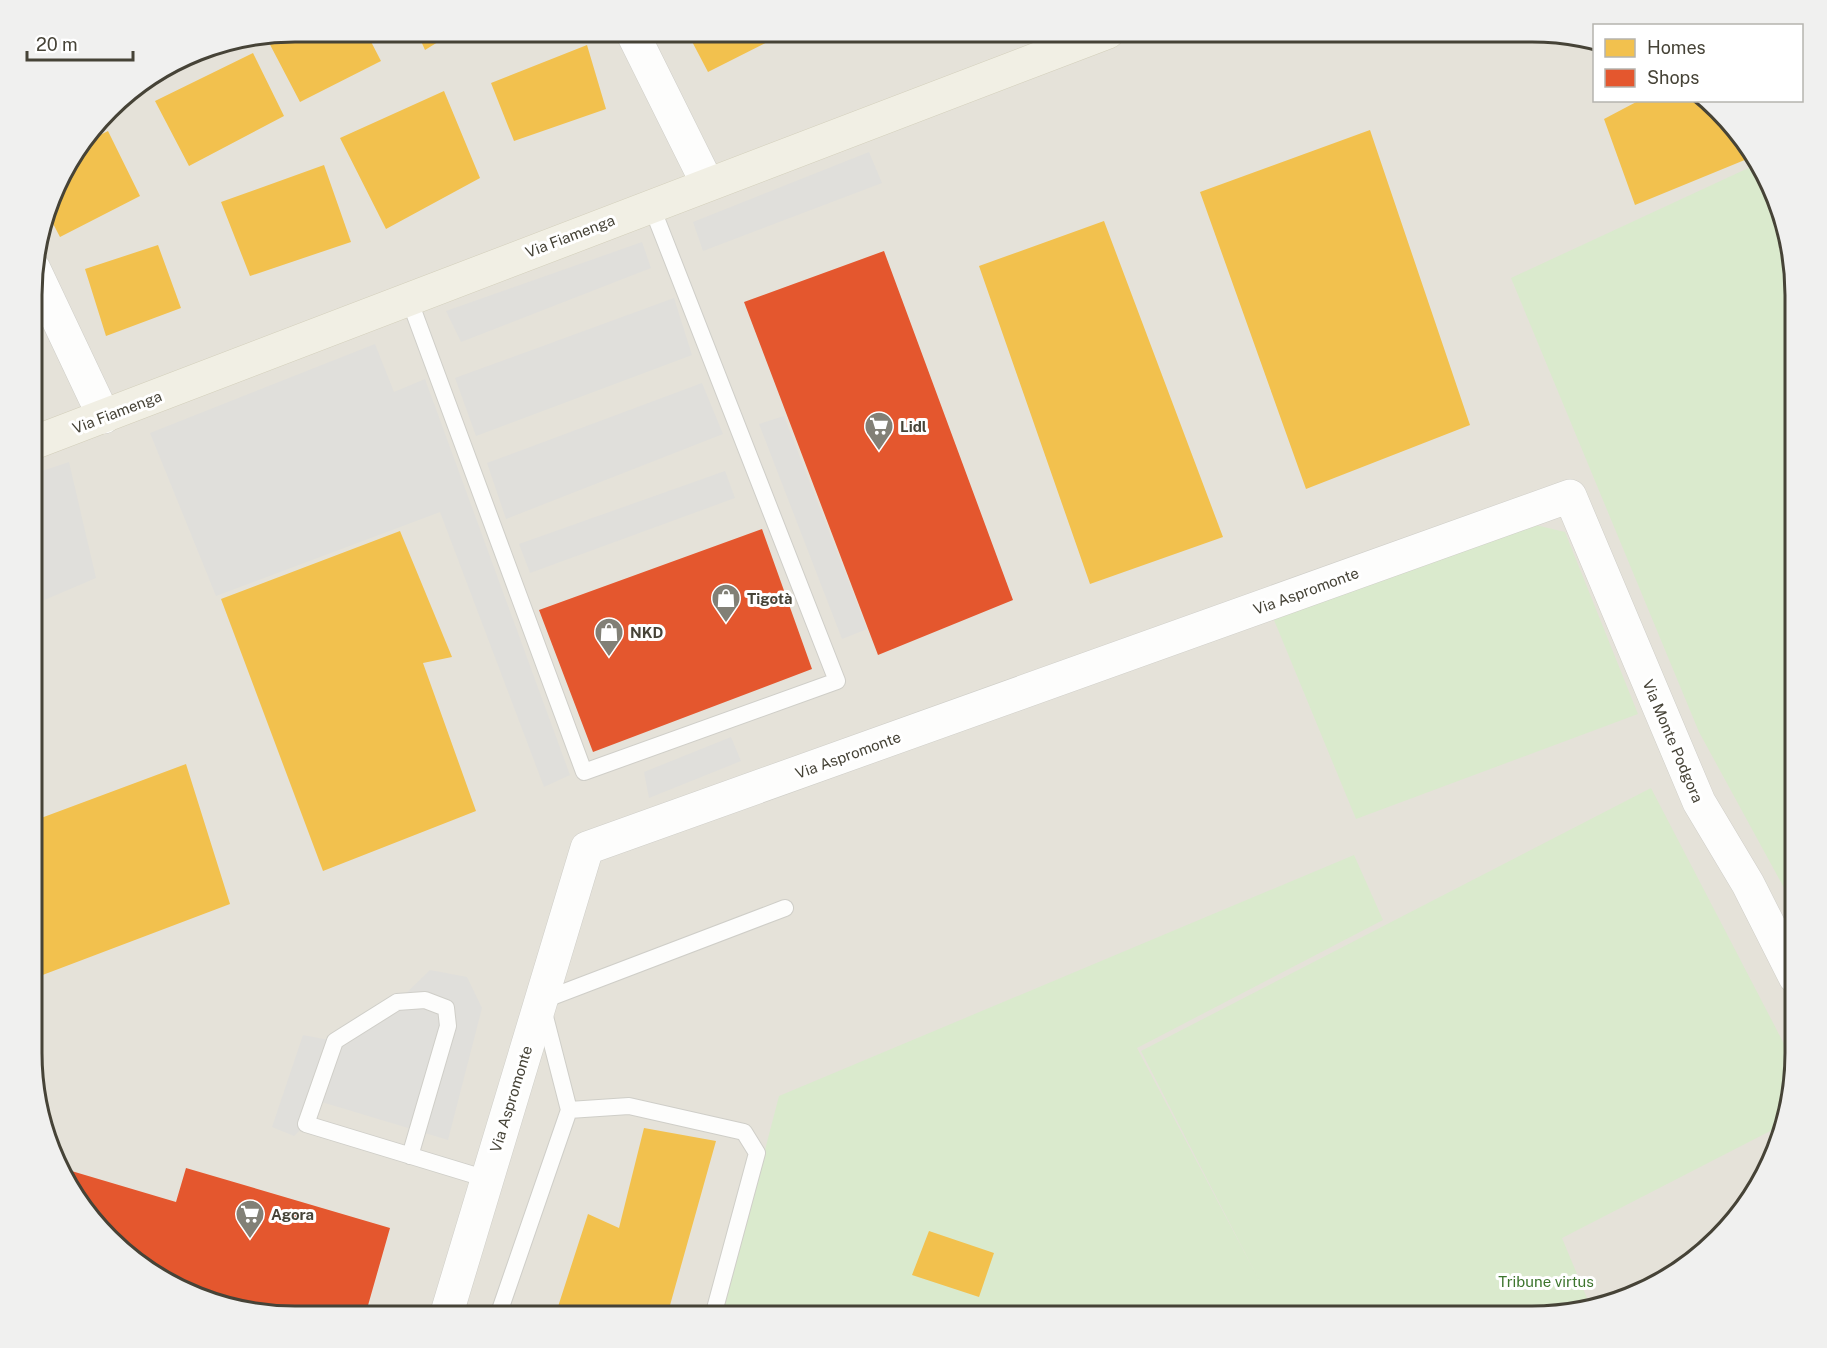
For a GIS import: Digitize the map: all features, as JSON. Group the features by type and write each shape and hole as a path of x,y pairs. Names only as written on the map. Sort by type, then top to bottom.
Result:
{"main road":[{"name":"Via Fiamenga","path":"42,440 707,183 1081,42"}],"street":[{"path":"637,42 707,183"},
{"path":"42,287 104,417"},
{"name":"Via Monte Podgora","path":"1570,496 1699,802 1748,884 1785,957"},
{"name":"Via Aspromonte","path":"449,1306 587,848 1570,496"}],"lane":[{"path":"409,299 584,772 837,681 651,205"},
{"path":"502,1306 569,1110 541,1001 785,908"},
{"path":"410,1156 448,1026 446,1008 425,1000 397,1002 335,1041 306,1124 410,1156 487,1179"},
{"path":"569,1110 629,1106 744,1132 758,1153 716,1306"}],"shaded area":[{"path":"295,42 1532,42 1565,44 1593,50 1593,102 1695,102 1733,141 1751,168 1766,198 1780,245 1785,295 1785,1053 1783,1086 1772,1134 1751,1180 1733,1207 1711,1232 1686,1254 1644,1280 1613,1293 1582,1301 1532,1306 295,1306 262,1304 214,1293 168,1272 141,1254 105,1220 76,1180 55,1134 44,1086 42,1053 42,295 44,262 55,214 68,183 94,141 116,116 141,94 183,68 214,55 262,44"},
{"path":"869,152 882,183 703,251 693,222"},
{"path":"642,242 651,268 461,342 446,311"},
{"path":"674,298 692,355 476,436 455,378"},
{"path":"375,344 394,392 425,379 570,775 544,787 440,512 216,596 150,433"},
{"path":"702,383 723,434 506,519 487,463"},
{"path":"784,416 867,629 842,639 759,424"},
{"path":"69,462 96,578 42,601 42,471"},
{"path":"725,471 735,498 530,573 519,544"},
{"path":"731,737 741,761 649,798 644,772"},
{"path":"430,970 467,977 482,1008 448,1140 315,1100 306,1124 294,1136 272,1127 303,1035 335,1041 397,1002"}],"green space":[{"path":"1750,167 1766,198 1780,245 1785,295 1785,890 1699,732 1511,278"},
{"path":"1527,523 1565,532 1638,714 1356,819 1274,620"},
{"name":"Tribune virtus","path":"1651,788 1785,1046 1783,1086 1773,1130 1562,1238 1587,1298 1582,1301 1532,1306 725,1306 779,1096 1354,855 1383,920 1137,1048 1259,1280 1141,1051"}],"building: Homes":[{"path":"371,42 381,61 300,102 269,44"},
{"path":"421,42 438,42 425,50"},
{"path":"692,42 767,42 708,72"},
{"path":"587,45 606,109 514,141 491,83"},
{"path":"253,53 284,116 189,166 155,101"},
{"path":"444,91 480,178 386,229 340,138"},
{"path":"1636,102 1695,102 1722,128 1746,160 1635,205 1604,119"},
{"path":"1370,130 1470,425 1306,489 1200,192"},
{"path":"108,131 140,196 60,237 53,223 61,198 76,168 98,136"},
{"path":"324,165 351,242 250,276 221,202"},
{"path":"1104,221 1223,537 1090,584 979,266"},
{"path":"158,245 181,308 106,336 85,269"},
{"path":"400,531 452,657 423,663 476,811 323,871 221,599"},
{"path":"186,764 230,904 42,975 42,818"},
{"path":"644,1128 716,1141 670,1306 558,1306 588,1214 619,1228"},
{"path":"929,1231 994,1253 979,1297 912,1275"}],"building: Shops":[{"name":"Lidl","path":"884,251 1013,600 878,655 744,302"},
{"path":"762,529 812,669 593,752 539,610"},
{"name":"Agora","path":"186,1168 390,1228 368,1306 295,1306 245,1301 198,1287 168,1272 141,1254 116,1232 94,1207 71,1171 176,1202"}],"place":[{"name":"Lidl","path":"879,452"},
{"name":"Tigotà","path":"726,624"},
{"name":"NKD","path":"609,658"},
{"name":"Agora","path":"250,1240"}]}
